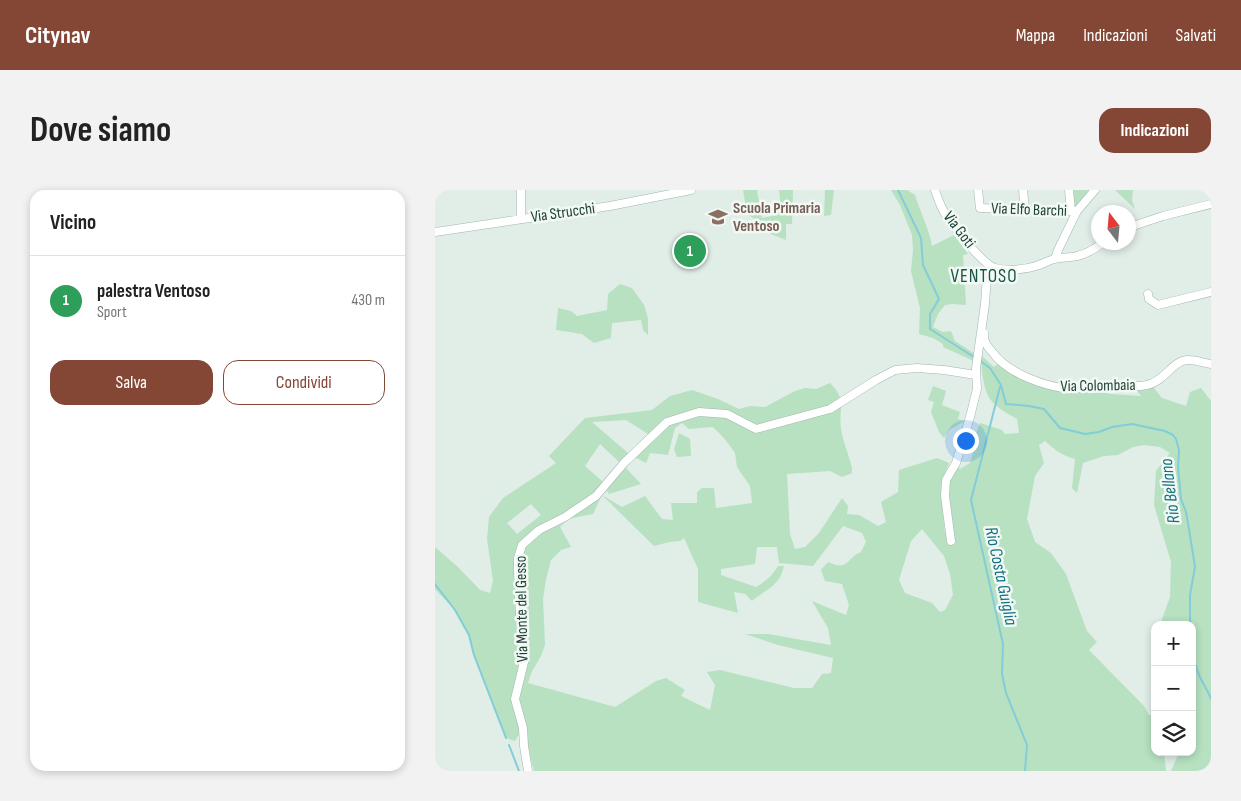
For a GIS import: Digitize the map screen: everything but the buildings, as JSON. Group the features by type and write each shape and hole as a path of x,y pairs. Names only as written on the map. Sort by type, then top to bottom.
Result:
{"street":[{"path":"521,190 521,219"},
{"name":"Via Strucchi","path":"435,232 610,206 691,190"},
{"name":"Via Goti","path":"935,190 942,208 949,219 990,266"},
{"name":"Via Elfo Barchi","path":"978,190 981,208 1074,211"},
{"path":"1023,190 1025,210"},
{"path":"1069,190 1074,211"},
{"path":"1055,259 1074,211 1095,190"},
{"path":"1136,225 1211,204"},
{"path":"990,266 1002,269 1027,268 1055,259 1087,253 1092,250"},
{"name":"Via Colombaia","path":"951,541 945,496 946,480 956,463 977,387 975,375 987,276 990,266"},
{"path":"1148,294 1149,299 1158,305 1211,292"},
{"name":"Via Colombaia","path":"982,319 985,327 983,336 986,344 999,360 1017,373 1053,386 1073,389 1093,386 1146,385 1159,380 1169,370 1183,361 1188,360 1211,364"},
{"name":"Via Monte del Gesso","path":"527,771 523,728 515,700 525,658 520,616 518,558 522,545 539,530 565,517 596,496 624,463 667,422 699,412 727,414 756,429 830,409 895,370 917,368 975,375"}],"green space":[{"path":"743,190 757,190 762,218 777,215 775,208 781,207 779,190 793,190 792,224 786,224 786,240 761,230 764,225 747,214"},
{"path":"825,190 834,190 831,215 824,216"},
{"path":"891,190 907,190 915,195 932,246 954,235 968,254 963,255 966,305 945,305 938,314 933,327 943,332 951,331 955,341 975,354 974,361 943,347 943,344 933,338 919,334 920,308 911,271 912,235 900,205"},
{"path":"1073,190 1095,190 1081,208 1075,206"},
{"path":"1115,190 1133,190 1134,205 1131,205"},
{"path":"620,284 632,288 644,305 648,318 648,335 643,330 641,320 612,323 611,338 594,343 582,334 556,330 558,308 571,311 577,316 607,310 608,294"},
{"path":"982,356 994,367 998,364 1032,382 1094,389 1110,394 1141,396 1135,388 1154,388 1162,398 1186,406 1190,392 1201,388 1211,401 1211,771 1171,771 1177,756 1196,756 1196,621 1161,621 1170,597 1171,562 1154,505 1156,471 1170,453 1160,447 1144,445 1133,447 1118,455 1104,456 1083,463 1077,493 1072,488 1075,459 1059,452 1045,441 1039,445 1044,463 1035,476 1027,519 1035,542 1051,553 1066,574 1087,631 1097,642 1089,650 1151,715 1151,756 1164,756 1166,771 534,771 523,728 515,741 506,738 474,655 469,635 455,610 435,589 435,547 480,590 490,593 493,581 487,539 489,517 503,498 556,463 549,456 585,418 652,410 670,396 692,390 739,409 750,406 765,407 795,391 805,388 816,389 830,383 836,389 841,400 841,429 852,473 842,477 830,471 787,474 790,534 795,549 805,547 819,533 842,498 848,506 847,514 859,515 878,526 886,522 881,502 898,492 899,470 937,458 949,463 941,493 945,533 952,532 947,495 950,479 956,466 960,469 970,463 975,446 972,443 980,423 1002,430 1005,434 1019,433 1017,419 999,408 990,399 983,378","holes":["626,420 648,434 659,424 634,457 646,463 650,453 668,455 675,428 682,423 689,429 713,427 735,453 737,467 750,486 752,503 716,508 714,488 702,488 697,492 697,503 671,503 673,520 662,519 645,496 622,507 602,495 593,496 603,482 585,466 600,444 619,462 628,453 592,422","602,495 654,546 680,541 684,538 698,569 698,602 738,613 734,592 745,594 752,601 776,583 784,566 778,566 768,578 756,587 721,575 721,569 755,564 757,547 777,547 779,563 813,566 843,526 862,533 866,542 861,552 844,565 840,566 828,562 821,570 825,581 842,584 849,605 846,615 812,601 828,628 831,645 768,634 745,634 778,645 833,658 831,673 822,674 812,688 794,688 720,670 707,672 715,685 710,710 681,696 685,690 666,678 656,681 615,707 528,683 545,645 543,599 551,560 561,550 571,547 560,527 568,519 593,514","531,504 541,515 517,534 507,523","922,529 944,556 950,574 953,595 945,610 940,612 932,603 905,593 899,580 911,541"]},
{"path":"933,386 946,391 942,405 960,412 958,419 965,421 949,430 944,438 939,432 931,412 934,402 928,400"},
{"path":"679,433 690,439 691,456 677,457 674,449"},
{"path":"626,468 641,484 609,494 606,489"}],"waterway":[{"name":"Rio Bellano","path":"898,190 921,238 923,265 939,299 930,314 930,329 974,357"},
{"name":"Rio Bellano","path":"980,361 990,368 1001,385 1006,404 1044,409 1060,428 1085,434 1132,424 1165,431 1173,435 1179,450 1178,467 1181,499 1186,512 1195,567 1190,595 1190,621"},
{"name":"Rio Costa Guiglia","path":"1000,387 971,500 1003,644 1002,674 1006,693 1027,745 1025,771"},
{"path":"435,584 455,610 469,635 474,655 506,738"},
{"name":"Rio Bellano","path":"1196,666 1211,699"},
{"path":"509,745 519,771"}],"place":[{"name":"Scuola Primaria Ventoso","path":"718,217"},
{"name":"palestra Ventoso","path":"690,251"}],"district":[{"name":"VENTOSO","path":"984,276"}]}
